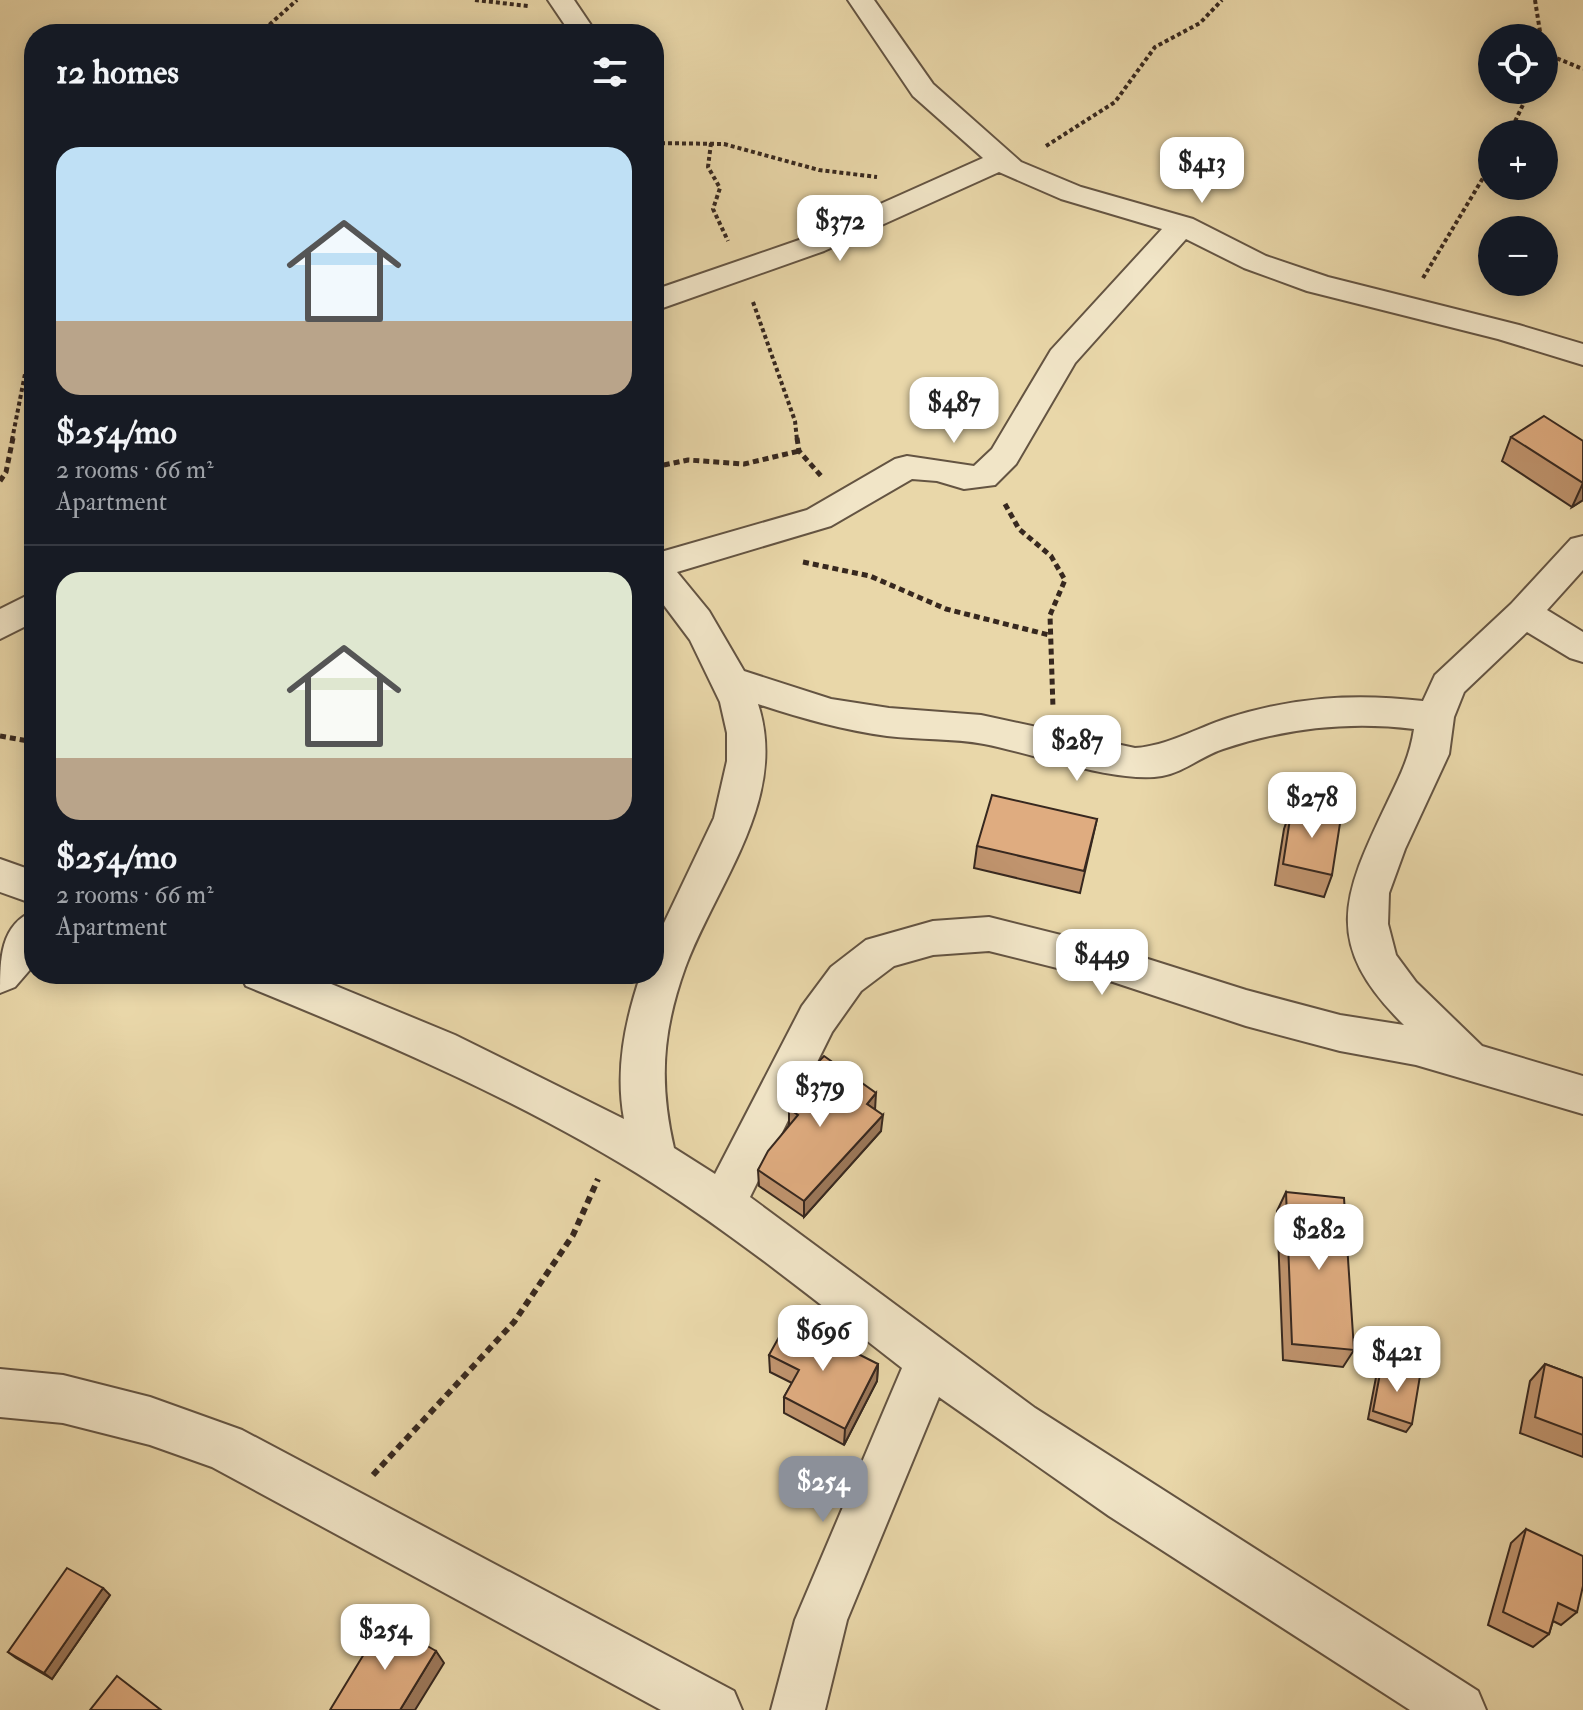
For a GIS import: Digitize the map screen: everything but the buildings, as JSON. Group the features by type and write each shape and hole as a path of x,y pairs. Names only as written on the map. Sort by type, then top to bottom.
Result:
{"street":[{"path":"861,0 923,90 1006,164 1071,193 1182,225 1255,262 1318,284 1508,332 1581,354"},
{"path":"565,5 577,24"},
{"path":"664,298 813,245 934,190 1006,164"},
{"path":"664,566 819,518 907,467 973,479 983,477 994,469 1062,357 1182,225"},
{"path":"1468,1060 1401,995 1377,961 1367,924 1369,893 1385,849 1430,754 1435,717 1448,685 1524,613 1583,548"},
{"path":"664,579 694,614 731,681 746,733 742,780 733,817 668,958 664,974"},
{"path":"0,626 24,611"},
{"path":"1524,613 1583,649"},
{"path":"731,681 830,713 889,722 981,729 1135,763 1163,761 1205,740 1314,713 1370,709 1435,717"},
{"path":"0,875 24,884"},
{"path":"723,1204 817,1019 846,979 881,952 933,938 989,934 1113,965 1246,1008 1468,1060 1583,1095"},
{"path":"0,975 24,945"},
{"path":"285,984 458,1057 636,1150 723,1204 864,1308 929,1362 1019,1426 1459,1710"},
{"path":"636,1150 642,1060 661,984"},
{"path":"798,1710 821,1620 929,1362"},
{"path":"0,1393 63,1399 150,1421 224,1447 715,1710"}],"path":[{"path":"270,24 297,0"},
{"path":"475,0 565,5"},
{"path":"1006,164 1115,102 1155,47 1200,23 1222,0"},
{"path":"1535,0 1539,24"},
{"path":"1558,60 1583,69"},
{"path":"664,143 711,143 747,148 819,170 885,178 934,190"},
{"path":"711,143 708,167 720,188 713,209 727,240 746,269 795,421 799,451 849,502"},
{"path":"1399,306 1419,284 1478,186"},
{"path":"0,481 6,472 24,379"},
{"path":"664,465 688,460 744,464 799,451"},
{"path":"994,469 1011,516 1031,542 1051,556 1065,580 1050,615 1052,745"},
{"path":"737,543 814,565 870,576 946,609 1049,635"},
{"path":"0,736 24,740"},
{"path":"341,1510 514,1322 636,1150"}]}
